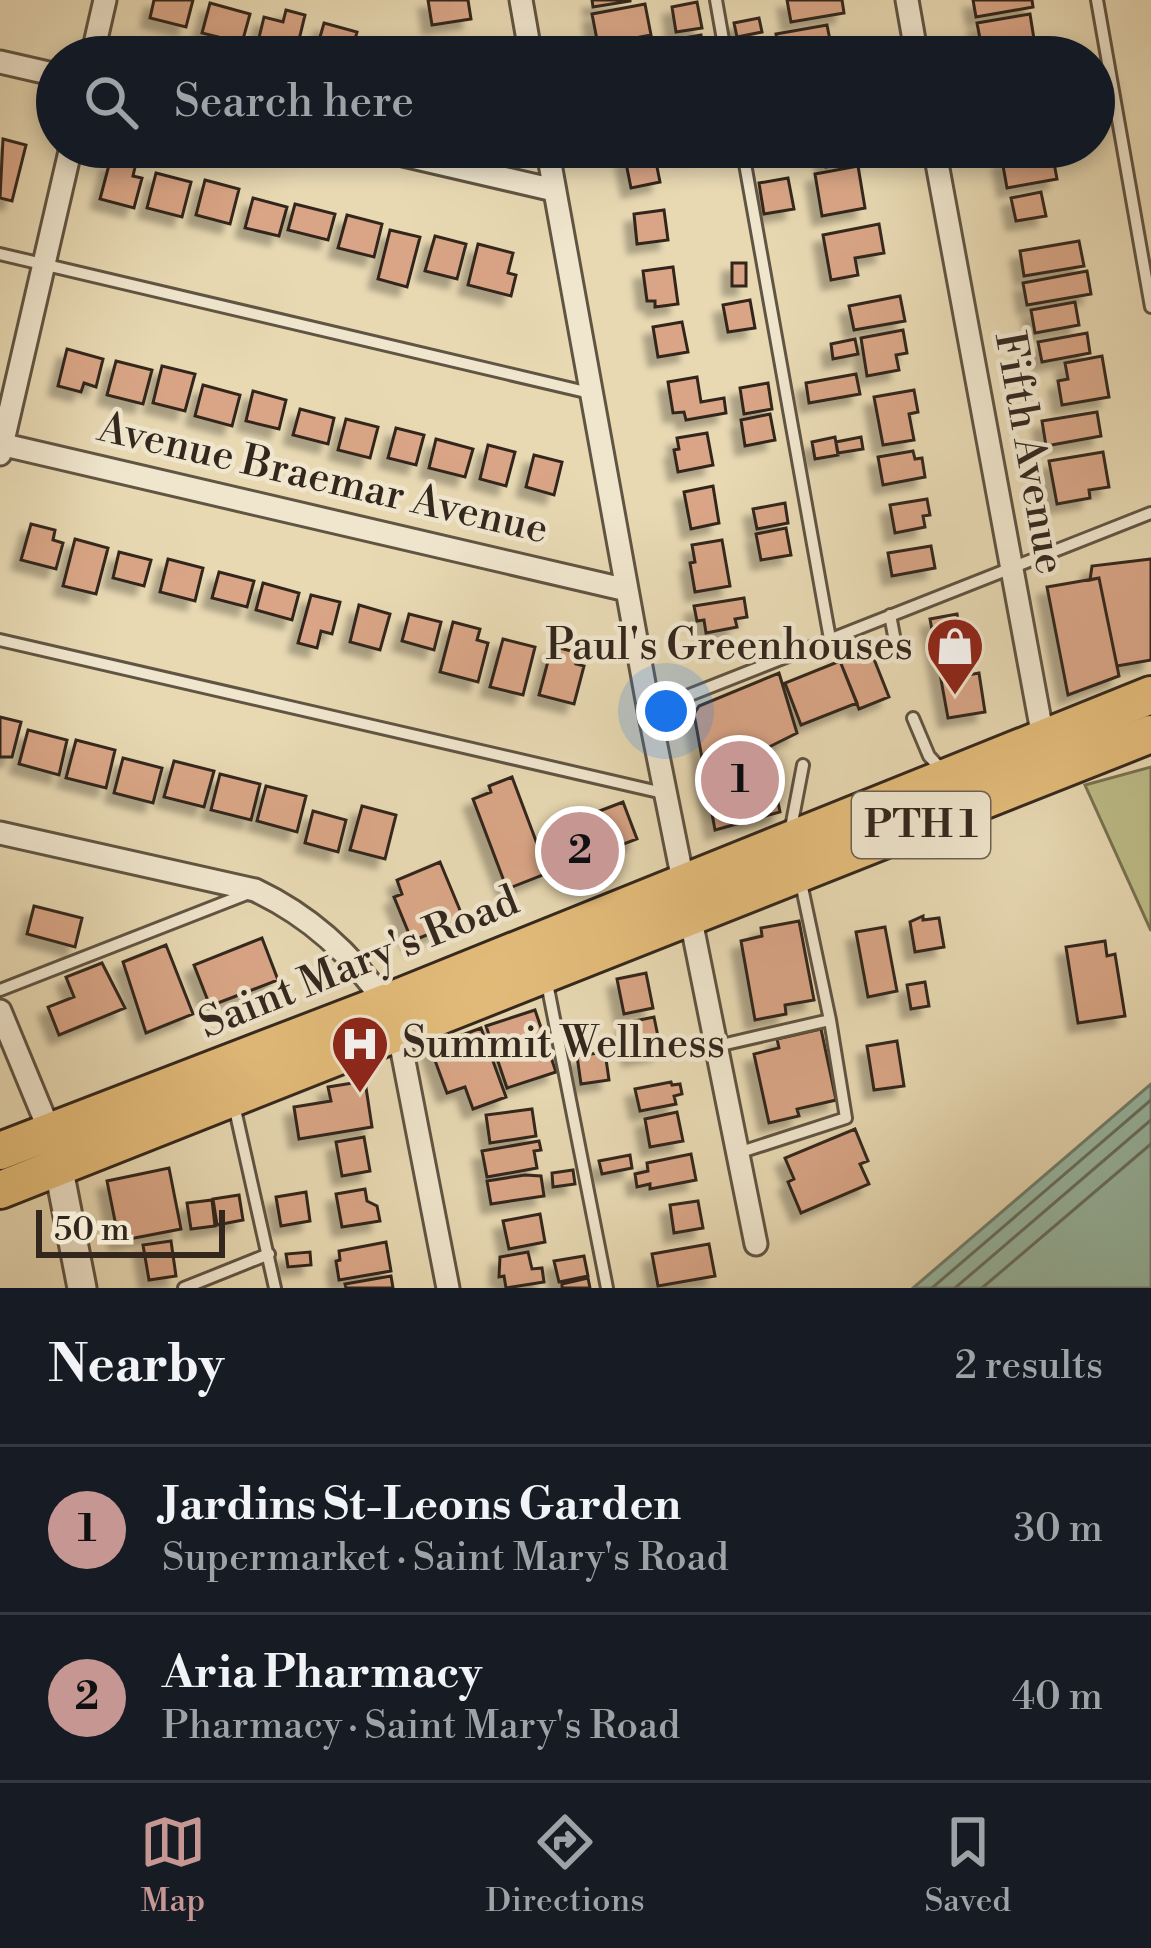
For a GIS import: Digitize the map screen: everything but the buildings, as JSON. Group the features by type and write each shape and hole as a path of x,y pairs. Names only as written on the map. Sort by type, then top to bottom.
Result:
{"highway":[{"name":"Saint Mary's Road","path":"0,1190 59,1170 231,1096 683,881 794,857 1046,755 1151,695"},
{"name":"Saint Mary's Road","path":"0,1151 392,1016 545,975 692,917 794,857 948,777 1151,734"},
{"path":"50,1132 59,1170"}],"street":[{"path":"97,36 105,0"},
{"path":"521,0 527,36"},
{"path":"907,0 913,36"},
{"path":"0,62 36,70"},
{"path":"1,448 65,168"},
{"path":"459,168 554,190"},
{"path":"550,168 649,711 756,1244"},
{"name":"Fifth Avenue","path":"938,168 1046,755"},
{"name":"Avenue Braemar Avenue","path":"1,448 628,590"},
{"path":"0,833 255,890 293,908 321,929 392,1016 448,1288"},
{"path":"0,1011 50,1132"},
{"path":"59,1170 82,1288"}],"lane":[{"path":"716,0 722,36"},
{"path":"1097,0 1103,36"},
{"path":"1115,102 1151,307"},
{"path":"746,168 830,639"},
{"path":"0,254 590,393"},
{"path":"649,711 1151,513"},
{"path":"890,615 895,641"},
{"path":"0,640 666,794"},
{"path":"913,718 929,756 948,777"},
{"path":"738,1154 846,1118 794,857 803,765"},
{"path":"0,990 255,890"},
{"path":"545,975 607,1288"},
{"path":"717,1046 830,1020"},
{"path":"231,1096 275,1288"},
{"path":"184,1288 269,1254"}],"shaded area":[{"path":"1151,767 1151,931 1085,785"}],"water":[{"path":"1151,1084 1151,1288 913,1288"}],"place":[{"name":"Paul's Greenhouses","path":"955,697"},
{"name":"Jardins St-Leons Garden","path":"740,780"},
{"name":"Aria Pharmacy","path":"580,851"},
{"name":"Summit Wellness","path":"360,1095"}]}
